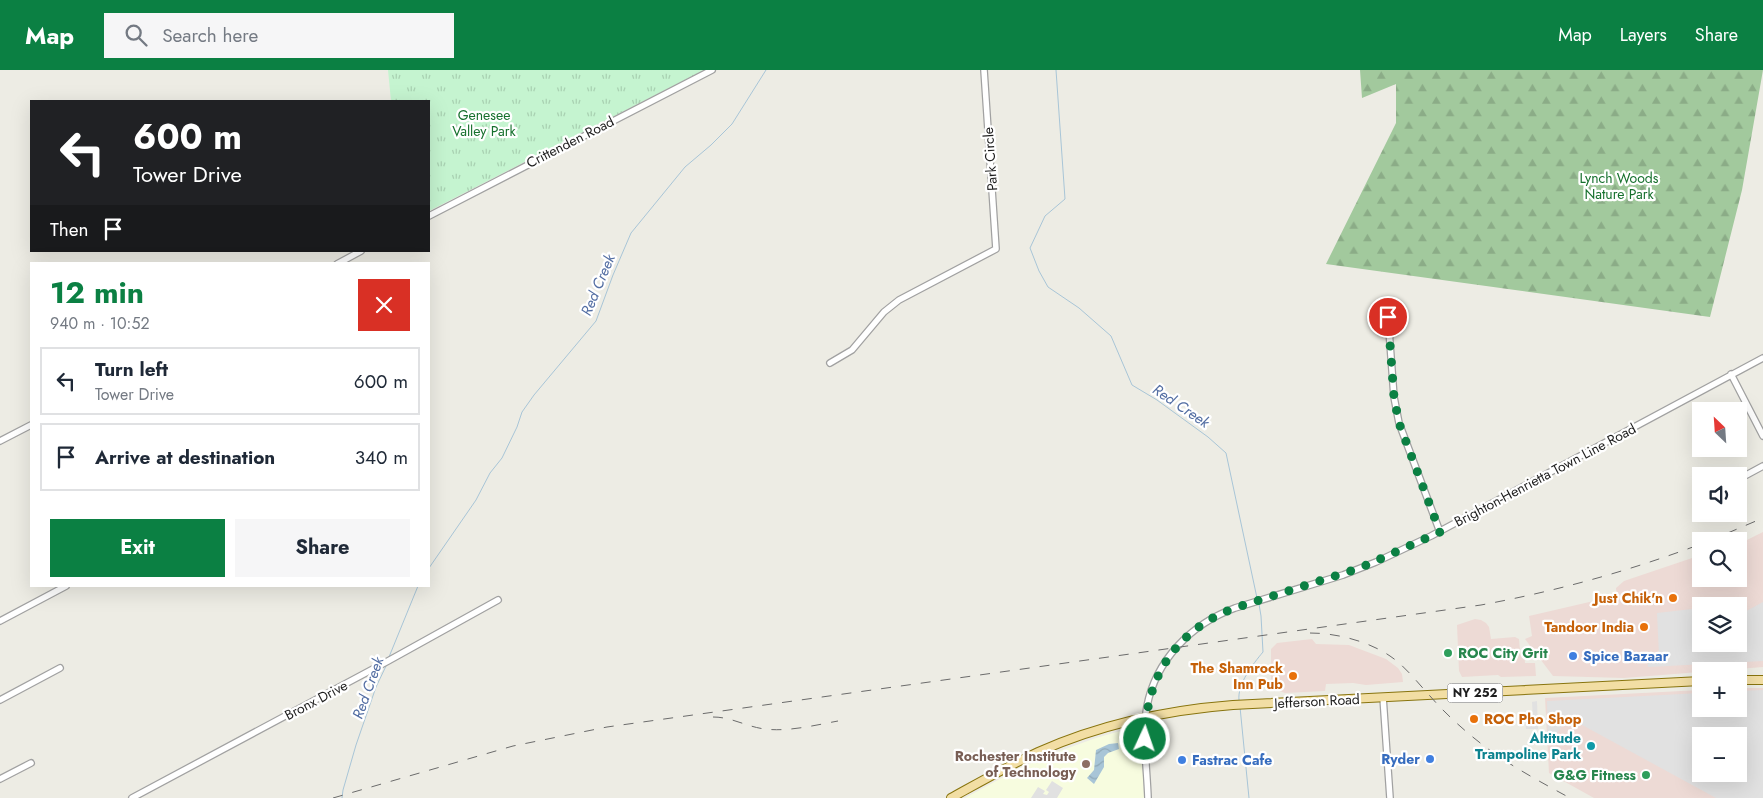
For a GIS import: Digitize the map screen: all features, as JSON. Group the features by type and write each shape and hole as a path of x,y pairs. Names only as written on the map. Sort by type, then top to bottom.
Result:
{"main road":[{"path":"1747,680 1762,679"},
{"name":"Jefferson Road","path":"951,798 1050,748 1100,730 1146,717 1189,709 1248,704 1692,681"}],"street":[{"name":"Crittenden Road","path":"430,215 712,70"},
{"name":"Park Circle","path":"830,363 852,350 884,312 899,300 990,253 996,248 984,70"},
{"path":"341,262 359,252"},
{"path":"1388,317 1394,397 1399,423 1440,532"},
{"name":"Brighton-Henrietta Town Line Road","path":"1148,798 1145,739 1146,717 1154,683 1176,647 1206,622 1220,614 1245,605 1360,568 1440,532 1763,358"},
{"path":"1731,374 1763,436"},
{"path":"0,441 30,426"},
{"path":"1747,475 1763,466"},
{"path":"0,621 64,587"},
{"name":"Bronx Drive","path":"132,798 498,600"},
{"path":"0,700 60,668"},
{"path":"1383,697 1390,798"},
{"path":"0,779 31,763"}],"shaded area":[{"path":"1763,532 1763,667 1747,668 1747,662 1692,662 1692,673 1624,678 1553,676 1525,639 1532,636 1529,616 1598,600 1617,598 1616,588 1624,581 1692,558 1692,587 1747,587 1747,540"},
{"path":"1763,602 1763,661 1692,662 1692,665 1648,667 1647,657 1659,655 1657,613 1692,609 1692,652 1747,652 1747,611"},
{"path":"1475,619 1486,623 1489,627 1491,639 1515,637 1519,639 1520,651 1524,652 1525,663 1535,663 1536,676 1501,677 1498,675 1462,677 1459,671 1457,625"},
{"path":"1312,639 1316,644 1349,645 1386,659 1398,668 1402,674 1403,682 1366,685 1353,683 1326,684 1325,691 1285,693 1271,688 1271,649 1277,643"},
{"path":"1747,688 1763,688 1763,798 1594,798 1549,773 1545,698 1692,690 1692,717 1747,717"},
{"path":"1763,690 1763,798 1716,798 1573,720 1565,722 1548,745 1547,701 1692,693 1692,717 1747,717 1747,691"},
{"path":"1537,701 1538,729 1526,729 1525,721 1533,720 1532,702"},
{"name":"Rochester Institute of Technology","path":"1131,728 1138,731 1141,737 1144,798 965,798 1020,768 1057,752"},
{"path":"1052,781 1063,788 1057,798 1031,798 1038,787 1045,791 1043,794 1047,795 1049,792 1046,790"}],"green space":[{"name":"Genesee Valley Park","path":"388,70 704,70 430,210 430,100 391,100"},
{"name":"Lynch Woods Nature Park","path":"1360,70 1763,70 1742,190 1710,317 1326,264 1396,123 1396,84 1362,98"}],"water":[{"path":"1118,743 1119,749 1108,753 1104,757 1104,767 1094,784 1087,778 1094,770 1096,750 1109,744"}],"waterway":[{"name":"Red Creek","path":"430,567 476,500 490,473 502,458 522,412 596,321 631,233 685,167 732,124 766,70"},
{"name":"Red Creek","path":"1056,70 1065,199 1045,216 1030,248 1048,287 1079,308 1111,336 1132,385 1157,400 1208,437 1226,453 1257,598"},
{"name":"Red Creek","path":"389,657 418,587"},
{"name":"Red Creek","path":"1239,700 1240,687 1250,668 1263,652 1259,604"},
{"name":"Red Creek","path":"342,798 356,745 376,687 387,664"},
{"name":"Red Creek","path":"1240,707 1249,798"}],"railway":[{"path":"1730,532 1763,518"},
{"path":"333,798 513,746 607,727 1481,605 1592,579 1692,547"},
{"path":"1310,633 1330,634 1352,639 1372,646 1390,656 1406,669 1456,723 1485,747 1508,763 1570,798"},
{"path":"713,717 774,730 802,728 838,721"}],"place":[{"name":"Just Chik'n","path":"1673,598"},
{"name":"Tandoor India","path":"1644,627"},
{"name":"ROC City Grit","path":"1448,653"},
{"name":"Spice Bazaar","path":"1573,656"},
{"name":"The Shamrock Inn Pub","path":"1293,676"},
{"name":"ROC Pho Shop","path":"1474,719"},
{"name":"Altitude Trampoline Park","path":"1591,746"},
{"name":"Ryder","path":"1430,759"},
{"name":"Fastrac Cafe","path":"1182,760"},
{"name":"Rochester Institute of Technology","path":"1086,764"},
{"name":"G&G Fitness","path":"1646,775"}],"route":[{"path":"1145,739 1148,706 1158,674 1176,647 1199,626 1235,608 1328,580 1376,562 1440,532 1399,423 1394,397 1388,317"}]}
